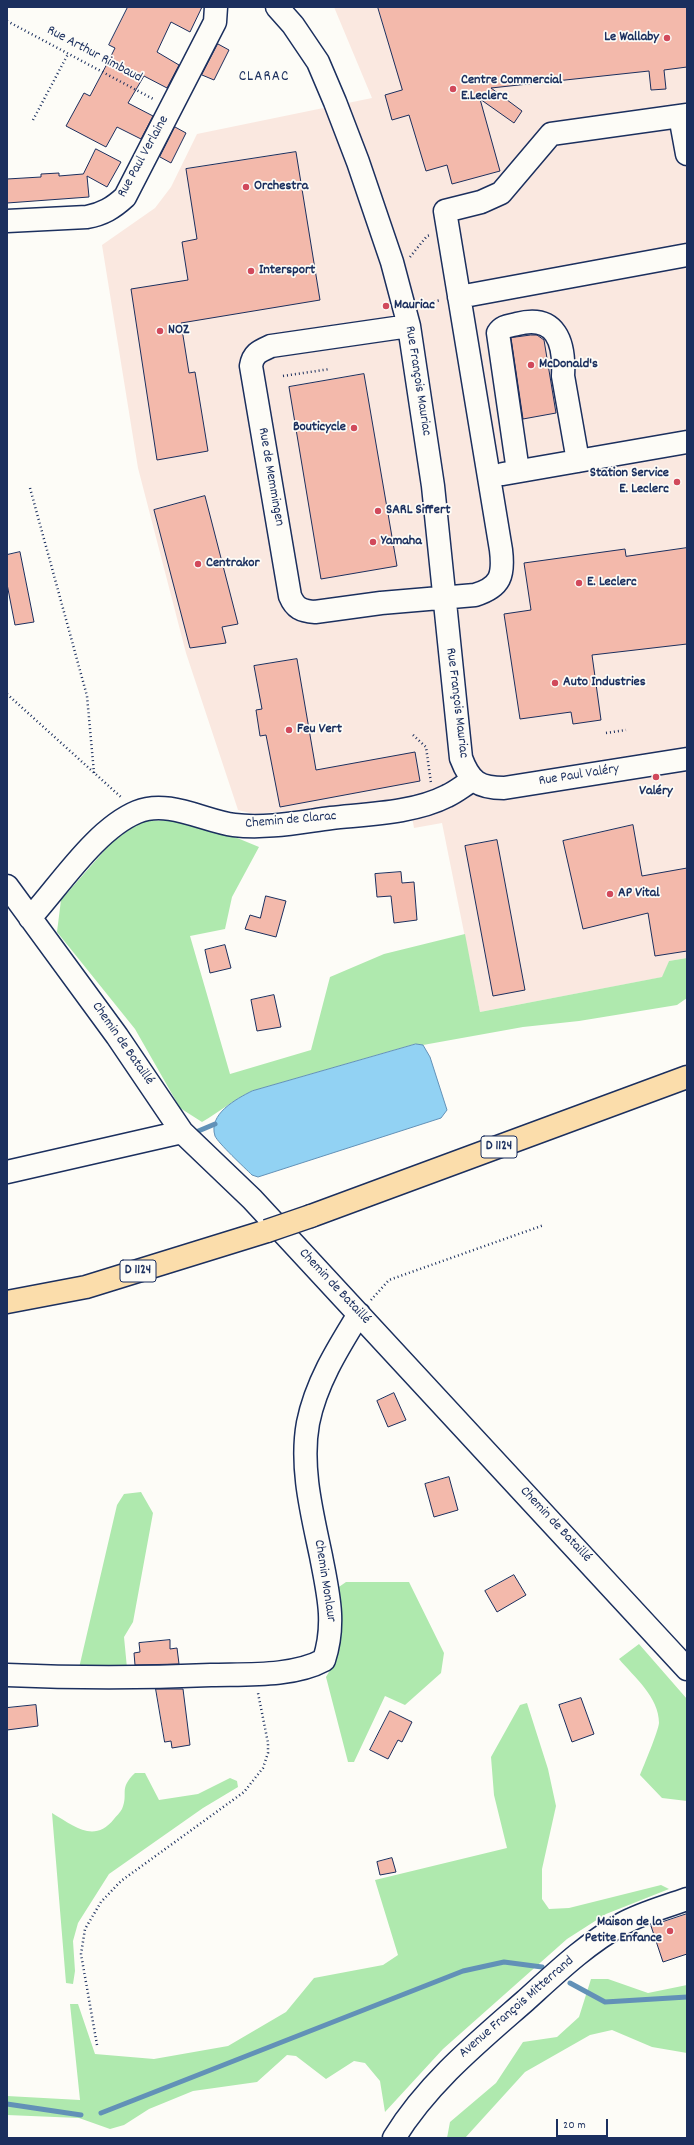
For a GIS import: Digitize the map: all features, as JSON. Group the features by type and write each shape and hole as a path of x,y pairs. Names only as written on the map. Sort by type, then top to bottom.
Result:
{"highway":[{"name":"D 1124","path":"7,1302 86,1287 267,1231 687,1077"}],"street":[{"name":"Rue Paul Verlaine","path":"7,221 87,217 100,214 115,206 125,197 215,22 216,7"},
{"name":"Rue François Mauriac","path":"277,7 293,25 318,62 335,102 358,162 387,247 409,326 432,478 461,758 466,772 473,780"},
{"path":"444,598 475,595 488,591 500,577 502,562 488,476 450,299 445,211 481,202 501,193 551,134 683,116 687,154"},
{"path":"450,299 687,255"},
{"path":"518,471 498,333 504,327 524,322 541,322 552,329 559,337 564,363 563,376 578,461"},
{"name":"Rue de Memmingen","path":"409,326 271,346 258,352 252,359 251,366 290,596 294,606 304,611 314,612 381,603 444,598"},
{"path":"488,476 687,442"},
{"name":"Rue Paul Valéry","path":"473,780 488,788 504,788 687,759"},
{"name":"Chemin de Clarac","path":"30,918 101,836 118,821 138,812 153,808 170,809 234,825 267,826 406,809 447,797 473,780"},
{"name":"Chemin de Bataillé","path":"7,886 117,1036 182,1132 252,1199 687,1669"},
{"path":"7,1172 182,1132"},
{"name":"Chemin Monlaur","path":"7,1675 144,1678 254,1674 309,1668 324,1660 330,1643 332,1622 330,1601 308,1493 305,1459 308,1424 319,1388 333,1356 359,1314"},
{"name":"Avenue François Mitterrand","path":"394,2138 409,2114 454,2064 574,1957 598,1939 624,1923 687,1899"}],"path":[{"name":"Rue Arthur Rimbaud","path":"7,20 171,108"},
{"path":"33,120 68,53"},
{"path":"412,257 428,236"},
{"path":"424,304 450,299"},
{"path":"283,376 330,369"},
{"path":"30,488 87,696 94,773"},
{"path":"7,694 138,812"},
{"path":"606,733 626,730"},
{"path":"412,735 426,747 433,801"},
{"path":"359,1314 389,1280 421,1267 544,1225"},
{"path":"97,2045 81,1954 85,1929 101,1902 121,1881 244,1792 263,1768 268,1753 268,1743 254,1674"}],"shaded area":[{"path":"334,7 687,7 687,958 669,961 663,977 480,1012 442,823 414,828 409,800 254,814 238,810 186,653 138,468 102,245 155,208 171,187 197,134 372,98"}],"green space":[{"path":"180,820 230,835 259,847 232,897 225,929 190,936 230,1074 311,1050 330,977 384,954 465,934 480,1012 662,977 669,961 687,958 687,998 677,1005 579,1021 523,1027 423,1045 415,1044 252,1091 202,1122 180,1108 135,1029 57,932 61,900 111,843 130,829 145,821"},
{"path":"141,1492 153,1513 133,1622 124,1637 127,1668 79,1668 117,1505 124,1494"},
{"path":"346,1582 409,1582 444,1653 441,1673 405,1705 385,1696 354,1762 348,1762 326,1677 337,1655 339,1644 340,1624 336,1589"},
{"path":"639,1644 687,1699 687,1801 662,1798 640,1775 658,1727 658,1714 655,1705 645,1688 619,1659"},
{"path":"527,1703 548,1769 556,1806 542,1869 542,1899 549,1909 569,1908 661,1885 669,1889 606,1914 567,1939 443,2049 385,2112 380,2081 365,2063 354,2061 326,2079 296,2056 287,2055 257,2082 193,2091 149,2109 124,2125 110,2129 79,2118 7,2115 7,2096 80,2100 70,2004 78,2004 95,2054 154,2059 228,2046 286,2012 314,1978 383,1965 398,1955 375,1880 507,1848 494,1795 491,1757 520,1705"},
{"path":"135,1773 145,1773 159,1800 198,1794 230,1778 237,1781 238,1787 203,1808 109,1874 78,1923 73,1941 75,1971 73,1984 66,1983 52,1813 68,1823 84,1830 91,1832 99,1830 114,1819 121,1810 125,1799 125,1787"},
{"path":"591,1979 608,1979 648,1993 687,1985 687,2053 652,2047 612,2030 590,2035 525,2072 465,2138 447,2138 450,2122 496,2083 523,2042 557,2037 579,2017"}],"water":[{"path":"416,1044 423,1045 430,1057 447,1110 441,1118 258,1177 252,1175 226,1150 215,1136 214,1128 219,1114 238,1098 252,1091"}],"building":[{"path":"128,7 202,7 190,32 171,22 157,52 179,65 167,88 144,76 128,103 153,116 141,139 117,127 106,147 66,126 84,93 90,96 108,62 115,48 109,45"},
{"name":"Centre Commercial E.Leclerc","path":"378,7 687,7 687,67 664,70 666,89 651,90 649,71 491,88 522,111 514,123 480,99 500,171 452,184 447,165 426,171 409,115 392,120 385,95 402,90"},
{"path":"218,44 229,50 214,80 202,75"},
{"path":"175,127 186,133 171,163 160,157"},
{"path":"96,149 121,162 107,187 87,176 89,197 7,203 7,179 41,177 41,174 59,173 59,176 83,174"},
{"path":"296,152 320,300 181,323 189,373 195,372 208,451 157,460 131,289 188,280 182,242 197,239 186,169"},
{"name":"McDonald's","path":"537,335 544,340 556,413 523,419 511,338"},
{"path":"364,374 397,566 321,579 289,387"},
{"path":"205,496 238,624 222,627 226,643 190,648 154,510"},
{"path":"687,548 687,644 592,655 601,720 573,724 571,712 520,719 504,614 531,610 524,563 625,549 626,556"},
{"path":"20,552 34,622 15,625 7,584 7,555"},
{"path":"297,659 316,770 415,752 420,781 280,807 266,735 260,736 256,710 262,709 254,666"},
{"name":"AP Vital","path":"633,825 642,876 687,868 687,951 655,956 648,913 583,929 563,841"},
{"path":"497,840 525,990 493,996 465,846"},
{"path":"401,872 402,883 414,882 417,920 394,923 391,896 377,897 375,874"},
{"path":"266,896 286,901 276,937 245,929 250,915 260,918"},
{"path":"225,945 231,968 210,973 205,950"},
{"path":"274,995 281,1027 257,1031 251,1000"},
{"path":"394,1393 406,1420 388,1427 377,1401"},
{"path":"449,1477 458,1510 434,1517 425,1484"},
{"path":"514,1575 526,1595 497,1612 485,1591"},
{"path":"170,1640 170,1649 177,1648 179,1664 135,1665 134,1653 140,1652 139,1643"},
{"path":"156,1689 183,1689 190,1745 172,1748 171,1741 165,1742"},
{"path":"581,1698 594,1734 572,1742 559,1705"},
{"path":"36,1705 38,1726 7,1730 7,1708"},
{"path":"390,1711 412,1722 402,1742 398,1740 388,1759 370,1750"},
{"path":"392,1858 396,1872 380,1875 377,1862"},
{"name":"Maison de la Petite Enfance","path":"687,1914 687,1954 663,1962 651,1926"}],"waterway":[{"path":"196,1132 215,1124"},
{"path":"101,2113 463,1971 504,1962 542,1967"},
{"path":"570,1983 605,2002 687,1997"},
{"path":"7,2104 81,2115"}],"place":[{"name":"Le Wallaby","path":"667,38"},
{"name":"Centre Commercial E.Leclerc","path":"453,89"},
{"name":"Orchestra","path":"246,187"},
{"name":"Intersport","path":"251,271"},
{"name":"Mauriac","path":"386,306"},
{"name":"NOZ","path":"160,331"},
{"name":"McDonald's","path":"531,365"},
{"name":"Bouticycle","path":"354,428"},
{"name":"Station Service E. Leclerc","path":"677,482"},
{"name":"SARL Siffert","path":"378,511"},
{"name":"Yamaha","path":"373,542"},
{"name":"Centrakor","path":"198,564"},
{"name":"E. Leclerc","path":"579,583"},
{"name":"Auto Industries","path":"555,683"},
{"name":"Feu Vert","path":"289,730"},
{"name":"Valéry","path":"656,777"},
{"name":"AP Vital","path":"610,894"},
{"name":"Maison de la Petite Enfance","path":"670,1931"}],"district":[{"name":"CLARAC","path":"264,78"}]}
